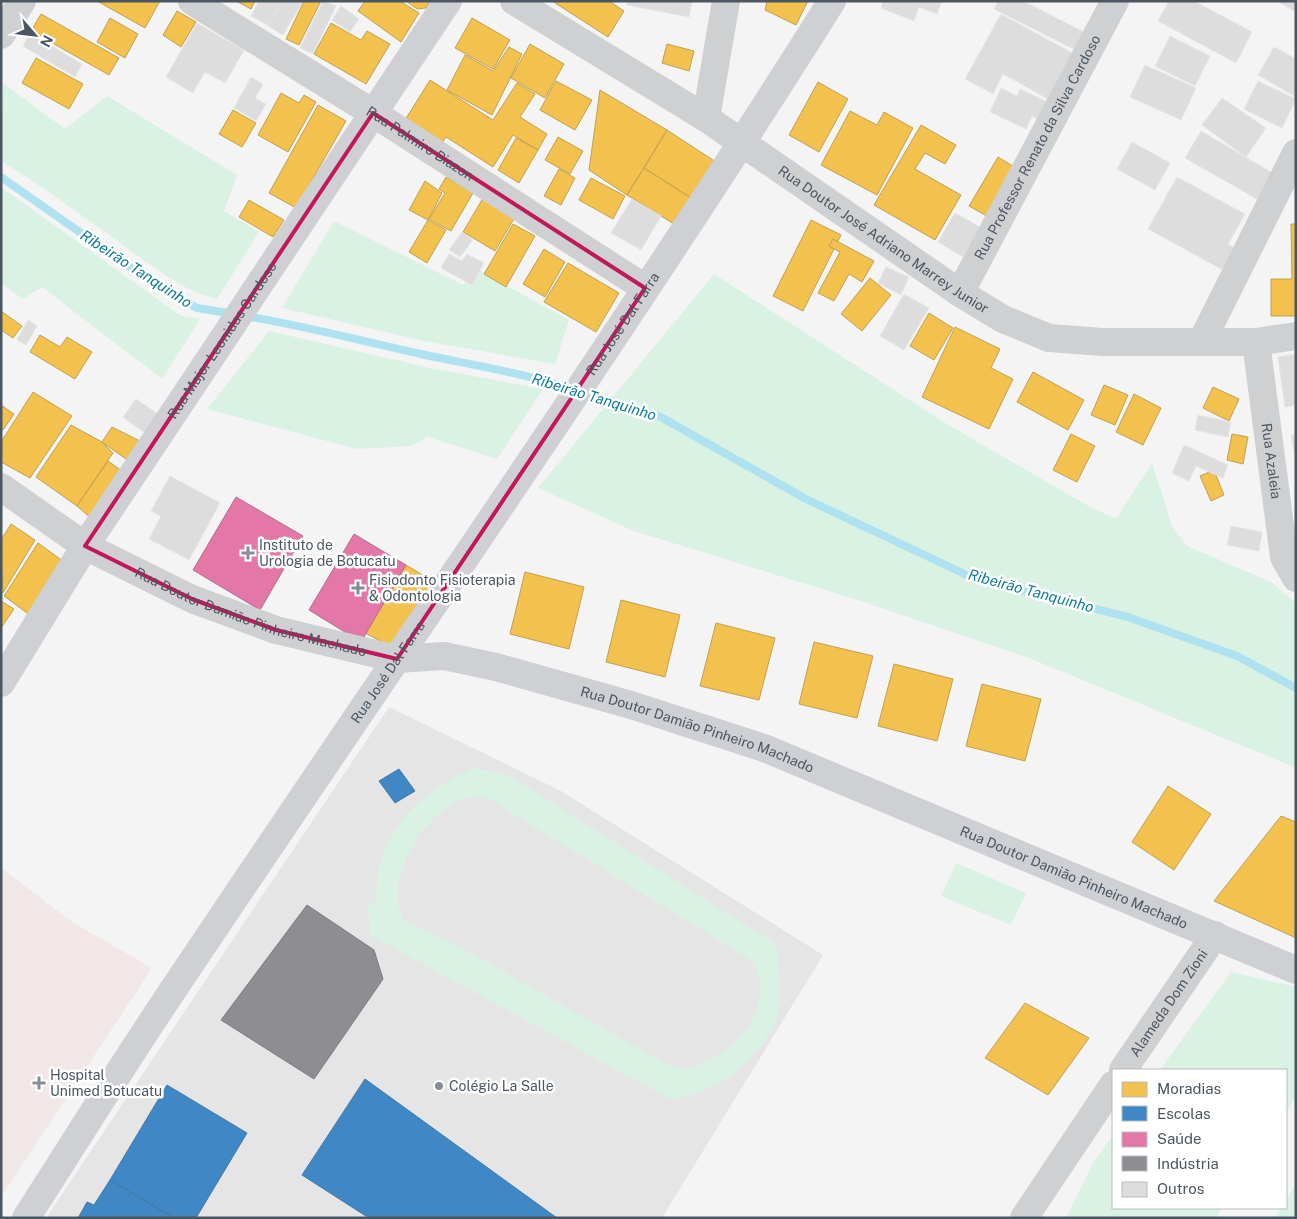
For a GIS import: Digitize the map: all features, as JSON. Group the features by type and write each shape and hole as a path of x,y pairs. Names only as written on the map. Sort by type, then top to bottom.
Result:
{"street":[{"path":"1,36 22,1"},
{"name":"Rua Palmiro Biazon","path":"192,1 645,288"},
{"name":"Rua Major Leonidas Cardoso","path":"1,683 85,546 448,1"},
{"name":"Rua Doutor José Adriano Marrey Junior","path":"514,1 706,118 742,145 960,293 1003,318 1049,338 1103,342 1256,342 1296,336"},
{"path":"706,118 726,1"},
{"name":"Rua José Dal Farra","path":"26,1218 159,1010 592,372 645,288 742,145 832,1"},
{"name":"Rua Professor Renato da Silva Cardoso","path":"960,293 1115,1"},
{"path":"1202,341 1296,154"},
{"name":"Rua Azaleia","path":"1256,342 1284,557 1296,578"},
{"name":"Rua Doutor Damião Pinheiro Machado","path":"1,486 85,546 192,599 276,630 397,658 444,656 496,667 631,705 764,748 1296,970"},
{"name":"Alameda Dom Zioni","path":"1124,1069 1215,935"},
{"path":"1024,1218 1112,1086"}],"highlighted area":[{"path":"373,113 645,288 397,659 276,630 192,599 85,546"}],"shaded area":[{"name":"Colégio La Salle","path":"389,707 561,791 823,955 662,1218 46,1218"},
{"name":"Hospital Unimed Botucatu","path":"1,868 72,922 152,968 1,1197"}],"green space":[{"path":"3,83 65,129 107,96 237,175 224,211 259,232 217,299 192,290 168,277 1,161"},
{"path":"1,187 181,316 200,319 162,379 42,287 23,299 1,283"},
{"path":"334,221 463,285 477,269 569,320 555,364 424,341 282,308"},
{"path":"714,274 950,426 1092,508 1116,519 1152,463 1172,526 1187,546 1271,582 1296,603 1296,768 1029,658 858,600 634,531 538,488"},
{"path":"269,331 430,368 543,389 497,459 428,437 411,446 357,449 207,409"},
{"path":"472,768 508,775 776,944 780,991 779,1006 772,1028 750,1058 731,1076 711,1088 672,1100 370,935 368,902 376,906 379,869 386,847 394,832 415,806 457,776","holes":["484,796 751,960 760,978 760,988 755,1013 749,1025 742,1035 722,1052 685,1070 668,1065 460,947 404,920 398,906 398,885 406,859 420,833 436,816 457,800"]},
{"path":"956,863 1026,893 1011,925 941,896"},
{"path":"1231,972 1296,987 1296,1097 1287,1110 1287,1069 1161,1069"},
{"path":"1112,1136 1112,1209 1221,1209 1216,1218 1066,1218 1093,1163"},
{"path":"1296,1184 1296,1218 1275,1218 1280,1209 1287,1209 1287,1198"}],"building: Moradias":[{"path":"97,1 160,1 145,28"},
{"path":"236,1 255,1 251,9"},
{"path":"304,1 321,1 299,45 286,39"},
{"path":"365,1 400,1 419,13 401,42 358,11"},
{"path":"406,1 430,1 426,8 417,9"},
{"path":"552,1 609,1 624,11 608,37"},
{"path":"767,1 808,1 796,25 765,10"},
{"path":"177,11 196,22 181,47 163,35"},
{"path":"41,14 119,58 109,75 31,31"},
{"path":"110,18 138,34 125,58 97,42"},
{"path":"472,18 510,40 493,69 455,48"},
{"path":"331,23 361,40 367,31 390,44 366,84 314,54"},
{"path":"530,44 564,64 545,98 511,78"},
{"path":"667,44 694,51 689,71 662,63"},
{"path":"509,47 522,54 492,115 447,90 465,55 493,71"},
{"path":"36,58 83,84 69,109 22,83"},
{"path":"430,80 493,120 517,83 535,94 520,117 547,134 538,150 513,135 493,167 446,137 442,143 405,120"},
{"path":"556,81 592,100 575,130 540,110"},
{"path":"818,82 848,99 819,152 789,135"},
{"path":"600,90 667,130 627,195 589,170"},
{"path":"281,93 299,103 304,95 316,102 288,152 258,135"},
{"path":"318,105 346,121 296,208 269,193"},
{"path":"233,110 256,123 242,147 219,134"},
{"path":"850,111 877,125 884,112 913,128 877,195 821,165"},
{"path":"921,125 956,145 945,164 925,153 915,169 961,195 935,240 874,205"},
{"path":"667,130 716,162 691,198 644,168"},
{"path":"558,137 583,151 570,174 545,160"},
{"path":"516,138 538,150 519,183 498,170"},
{"path":"998,157 1021,171 992,219 969,206"},
{"path":"644,168 691,198 674,224 627,195"},
{"path":"559,169 575,178 561,205 544,196"},
{"path":"446,177 473,193 451,231 429,219 445,193 439,189"},
{"path":"591,178 625,196 613,219 579,200"},
{"path":"425,181 442,193 428,220 409,210"},
{"path":"483,198 515,217 495,251 463,232"},
{"path":"249,200 284,220 273,237 239,217"},
{"path":"428,220 446,230 427,263 409,252"},
{"path":"811,220 841,235 803,311 773,296"},
{"path":"513,224 535,236 506,287 484,274"},
{"path":"1291,224 1296,224 1296,316 1271,316 1271,279 1292,279"},
{"path":"833,239 874,261 862,282 849,274 834,301 818,293 840,252 829,246"},
{"path":"544,249 565,262 545,297 523,284"},
{"path":"568,263 619,293 596,332 544,302"},
{"path":"870,278 891,295 862,331 841,314"},
{"path":"1,311 22,326 13,338 1,330"},
{"path":"929,313 953,328 934,360 910,346"},
{"path":"955,327 1000,349 991,368 1013,379 989,429 922,397"},
{"path":"40,335 60,347 67,337 92,352 75,379 30,352"},
{"path":"1033,372 1084,400 1068,430 1017,402"},
{"path":"1104,385 1128,395 1115,425 1091,415"},
{"path":"1213,387 1239,399 1229,421 1203,408"},
{"path":"33,392 72,416 30,478 1,462 1,442"},
{"path":"1134,394 1161,408 1143,445 1116,432"},
{"path":"1,405 14,414 3,430 1,428"},
{"path":"71,425 102,442 113,453 77,506 36,477"},
{"path":"112,427 146,444 133,464 102,442"},
{"path":"1071,434 1095,446 1077,482 1053,470"},
{"path":"1232,434 1248,437 1243,464 1227,460"},
{"path":"108,461 125,473 93,520 77,506"},
{"path":"1214,470 1224,495 1211,501 1200,476"},
{"path":"11,524 35,540 3,593 1,540"},
{"path":"38,543 67,564 31,616 4,596"},
{"path":"406,565 443,587 400,651 363,632"},
{"path":"525,572 584,587 569,649 510,634"},
{"path":"621,600 680,615 665,677 606,662"},
{"path":"1,601 14,609 1,628"},
{"path":"716,623 775,638 759,700 700,686"},
{"path":"814,642 873,656 857,718 799,704"},
{"path":"894,664 953,679 937,741 878,726"},
{"path":"982,684 1041,699 1025,761 966,746"},
{"path":"1168,786 1211,814 1174,870 1132,842"},
{"path":"1281,816 1296,822 1296,938 1214,901"},
{"path":"1025,1003 1089,1038 1048,1095 985,1058"}],"building: Escolas":[{"path":"399,769 415,791 395,803 379,781"},
{"path":"365,1079 557,1218 369,1218 302,1175"},
{"path":"167,1085 247,1133 196,1218 174,1218 110,1180"},
{"path":"110,1180 174,1218 78,1218 87,1202 94,1205"}],"building: Saúde":[{"name":"Instituto de Urologia de Botucatu","path":"236,497 303,536 260,610 193,570"},
{"name":"Fisiodonto Fisioterapia & Odontologia","path":"354,534 406,565 361,642 309,610"}],"building: Indústria":[{"path":"307,905 374,950 383,979 314,1079 221,1020"}],"building: Outros":[{"path":"259,1 283,1 269,26 251,16"},
{"path":"283,1 303,1 283,35 268,26"},
{"path":"323,1 336,6 313,54 300,48"},
{"path":"628,1 692,1 689,17 627,5"},
{"path":"883,1 942,1 937,14 919,7 914,21 881,8"},
{"path":"998,1 1023,1 1090,35 1081,53 994,9"},
{"path":"1169,1 1194,1 1252,32 1236,63 1158,21"},
{"path":"1277,1 1296,1 1296,12"},
{"path":"341,6 359,19 350,32 332,20"},
{"path":"1001,14 1078,56 1057,104 1003,74 993,94 965,79"},
{"path":"197,23 244,50 225,83 205,72 193,93 166,77"},
{"path":"30,33 82,64 75,77 23,46"},
{"path":"1170,36 1210,56 1195,86 1155,66"},
{"path":"1274,47 1296,59 1296,97 1258,75"},
{"path":"1145,65 1196,88 1181,120 1130,97"},
{"path":"251,77 263,84 255,98 266,104 256,121 234,108"},
{"path":"1258,81 1296,99 1282,128 1244,109"},
{"path":"1001,88 1017,96 1020,89 1056,106 1048,123 1032,116 1026,129 990,112"},
{"path":"1222,98 1266,128 1246,157 1202,125"},
{"path":"1201,131 1278,176 1262,202 1185,158"},
{"path":"1132,142 1170,163 1155,190 1117,169"},
{"path":"1177,177 1245,214 1228,244 1235,248 1223,270 1148,229"},
{"path":"632,199 661,216 641,250 611,233"},
{"path":"955,213 980,227 963,257 938,242"},
{"path":"462,232 473,240 460,257 449,250"},
{"path":"449,254 462,261 467,254 484,263 472,285 441,268"},
{"path":"886,267 909,277 901,295 878,283"},
{"path":"904,294 929,308 904,350 880,336"},
{"path":"28,320 37,326 26,345 17,340"},
{"path":"1296,354 1296,405 1285,407 1278,357"},
{"path":"136,399 165,419 152,438 123,417"},
{"path":"1198,415 1231,422 1228,437 1195,430"},
{"path":"1296,434 1296,463 1291,435"},
{"path":"1184,445 1228,465 1223,478 1196,466 1189,481 1172,473"},
{"path":"170,476 220,503 189,560 149,539 161,516 151,511"},
{"path":"1231,526 1262,532 1259,551 1227,545"}],"waterway":[{"name":"Ribeirão Tanquinho","path":"1,177 151,282 197,308 234,314"},
{"name":"Ribeirão Tanquinho","path":"245,316 516,374 573,389"},
{"name":"Ribeirão Tanquinho","path":"584,392 659,416 806,499 973,578 1128,617 1237,656 1296,688"}],"place":[{"name":"Instituto de Urologia de Botucatu","path":"248,553"},
{"name":"Fisiodonto Fisioterapia & Odontologia","path":"358,588"},
{"name":"Hospital Unimed Botucatu","path":"39,1083"},
{"name":"Colégio La Salle","path":"439,1086"}]}
